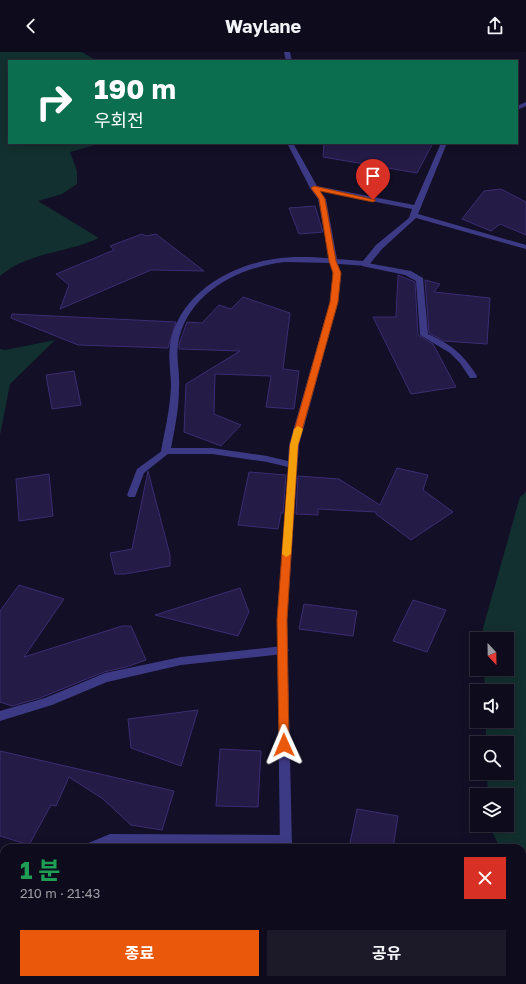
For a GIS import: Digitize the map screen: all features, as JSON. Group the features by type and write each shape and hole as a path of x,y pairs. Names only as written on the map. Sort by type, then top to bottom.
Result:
{"street":[{"path":"100,844 110,840 286,844 282,620 292,465 294,445 334,302 337,273 333,261 322,199 314,188 291,144"},
{"path":"365,264 379,247 412,219 444,144"},
{"path":"314,188 415,211 526,247"},
{"path":"166,451 172,417 175,387 173,354 175,339 197,298 216,284 262,263 276,261 333,261 365,264 408,273 420,280 424,336 448,346 463,360 473,376"},
{"path":"132,496 140,471 166,451 212,451 266,459 292,465"},
{"path":"0,716 48,702 105,678 181,661 283,650"}],"green space":[{"path":"0,52 82,52 95,60 8,60 8,144 98,144 70,152 77,171 77,184 62,194 38,201 99,238 74,247 35,257 11,268 0,276"},
{"path":"55,340 10,384 0,435 0,349 5,350"},
{"path":"526,492 526,844 498,844 492,832 514,832 514,788 488,788 487,780 514,780 514,736 486,736 486,728 514,728 514,684 485,684 484,676 514,676 514,632 483,632 520,497"}],"building":[{"path":"324,144 432,144 417,173 323,157"},
{"path":"501,189 526,202 526,235 500,224 491,231 462,219 484,191"},
{"path":"315,206 323,232 299,234 289,208"},
{"path":"142,234 146,236 156,234 204,271 151,270 60,309 69,285 56,274 114,250 110,246"},
{"path":"398,275 415,282 418,335 433,344 456,387 411,394 373,317 396,317"},
{"path":"425,280 440,284 434,292 490,298 487,344 444,341 429,333"},
{"path":"243,297 290,313 283,369 299,371 294,409 266,407 271,376 215,374 214,414 241,425 221,446 184,432 186,384 240,351 179,349 179,344 187,322 202,323 219,305 231,309"},
{"path":"12,314 176,322 168,348 78,345 11,318"},
{"path":"74,371 81,405 52,409 46,375"},
{"path":"397,468 428,475 423,490 453,512 411,540 376,514 376,512 318,509 318,515 296,514 298,476 339,479 380,505"},
{"path":"148,471 170,555 170,566 125,574 115,574 110,553 132,549"},
{"path":"249,472 286,475 283,513 281,513 278,529 238,525"},
{"path":"49,474 53,516 19,521 16,479"},
{"path":"19,585 64,599 24,657 122,626 131,626 146,660 126,667 104,672 40,698 12,706 0,702 0,611"},
{"path":"240,588 249,612 238,636 155,615"},
{"path":"413,600 446,610 427,652 393,641"},
{"path":"304,604 357,611 353,636 299,629"},
{"path":"198,710 181,766 131,748 128,719"},
{"path":"220,749 261,751 258,807 216,806"},
{"path":"0,751 174,791 162,830 131,825 103,799 69,777 56,806 51,805 30,844 0,836"},
{"path":"357,809 398,816 394,844 350,844"}],"slow traffic":[{"path":"286,554 294,445 298,429"}],"route":[{"path":"284,745 282,620 294,445 334,302 337,273 333,261 322,199 314,188 373,200"}]}
